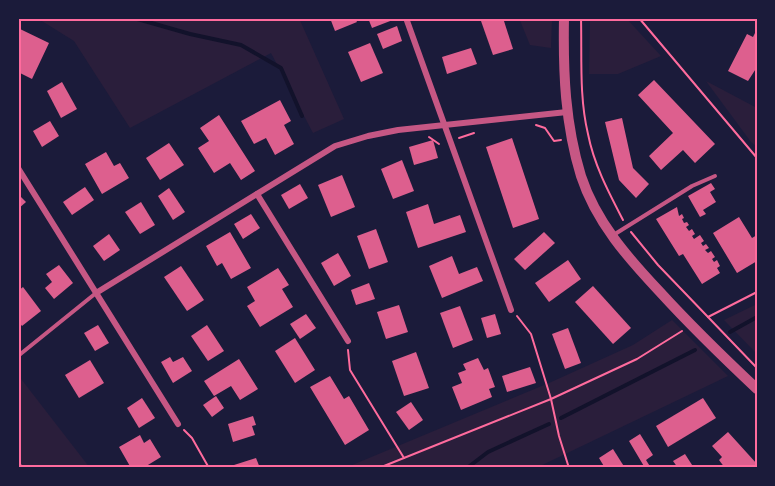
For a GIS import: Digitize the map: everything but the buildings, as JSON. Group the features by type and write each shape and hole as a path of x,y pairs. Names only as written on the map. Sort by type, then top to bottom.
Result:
{"street":[{"path":"406,18 511,310"},
{"path":"564,18 563,66 571,138 582,178 594,206 611,236 638,268 690,324 757,389"},
{"path":"96,293 335,146 368,136 426,127 567,112"},
{"path":"18,168 178,424"},
{"path":"257,194 348,341"}],"lane":[{"path":"611,236 692,186 715,176"},
{"path":"18,356 96,293"}],"path":[{"path":"581,18 583,101 588,135 603,183 626,226 658,265 757,368"},
{"path":"639,18 757,158"},
{"path":"535,125 545,128 554,141 588,135"},
{"path":"426,127 428,135 439,144 475,132"},
{"path":"708,317 757,292"},
{"path":"511,310 531,334 569,468"},
{"path":"379,468 551,399 637,358 680,332"},
{"path":"348,341 350,370 404,458"},
{"path":"178,424 192,438 208,468"},
{"path":"18,463 24,468"}],"shaded area":[{"path":"37,18 299,18 344,119 313,133 271,53 130,128 74,41"},
{"path":"519,18 552,18 551,48 530,45"},
{"path":"590,18 626,18 661,56 618,74 589,74"},
{"path":"706,81 757,108 757,147 751,142"},
{"path":"757,304 757,354 724,320"},
{"path":"672,320 728,376 536,468 345,468 549,383 633,345"},
{"path":"18,375 90,468 18,468"}],"waterway":[{"path":"134,18 190,34 241,45 281,68 302,116"},
{"path":"730,332 757,317"},
{"path":"561,418 695,350"},
{"path":"467,468 488,452 549,424"}]}
